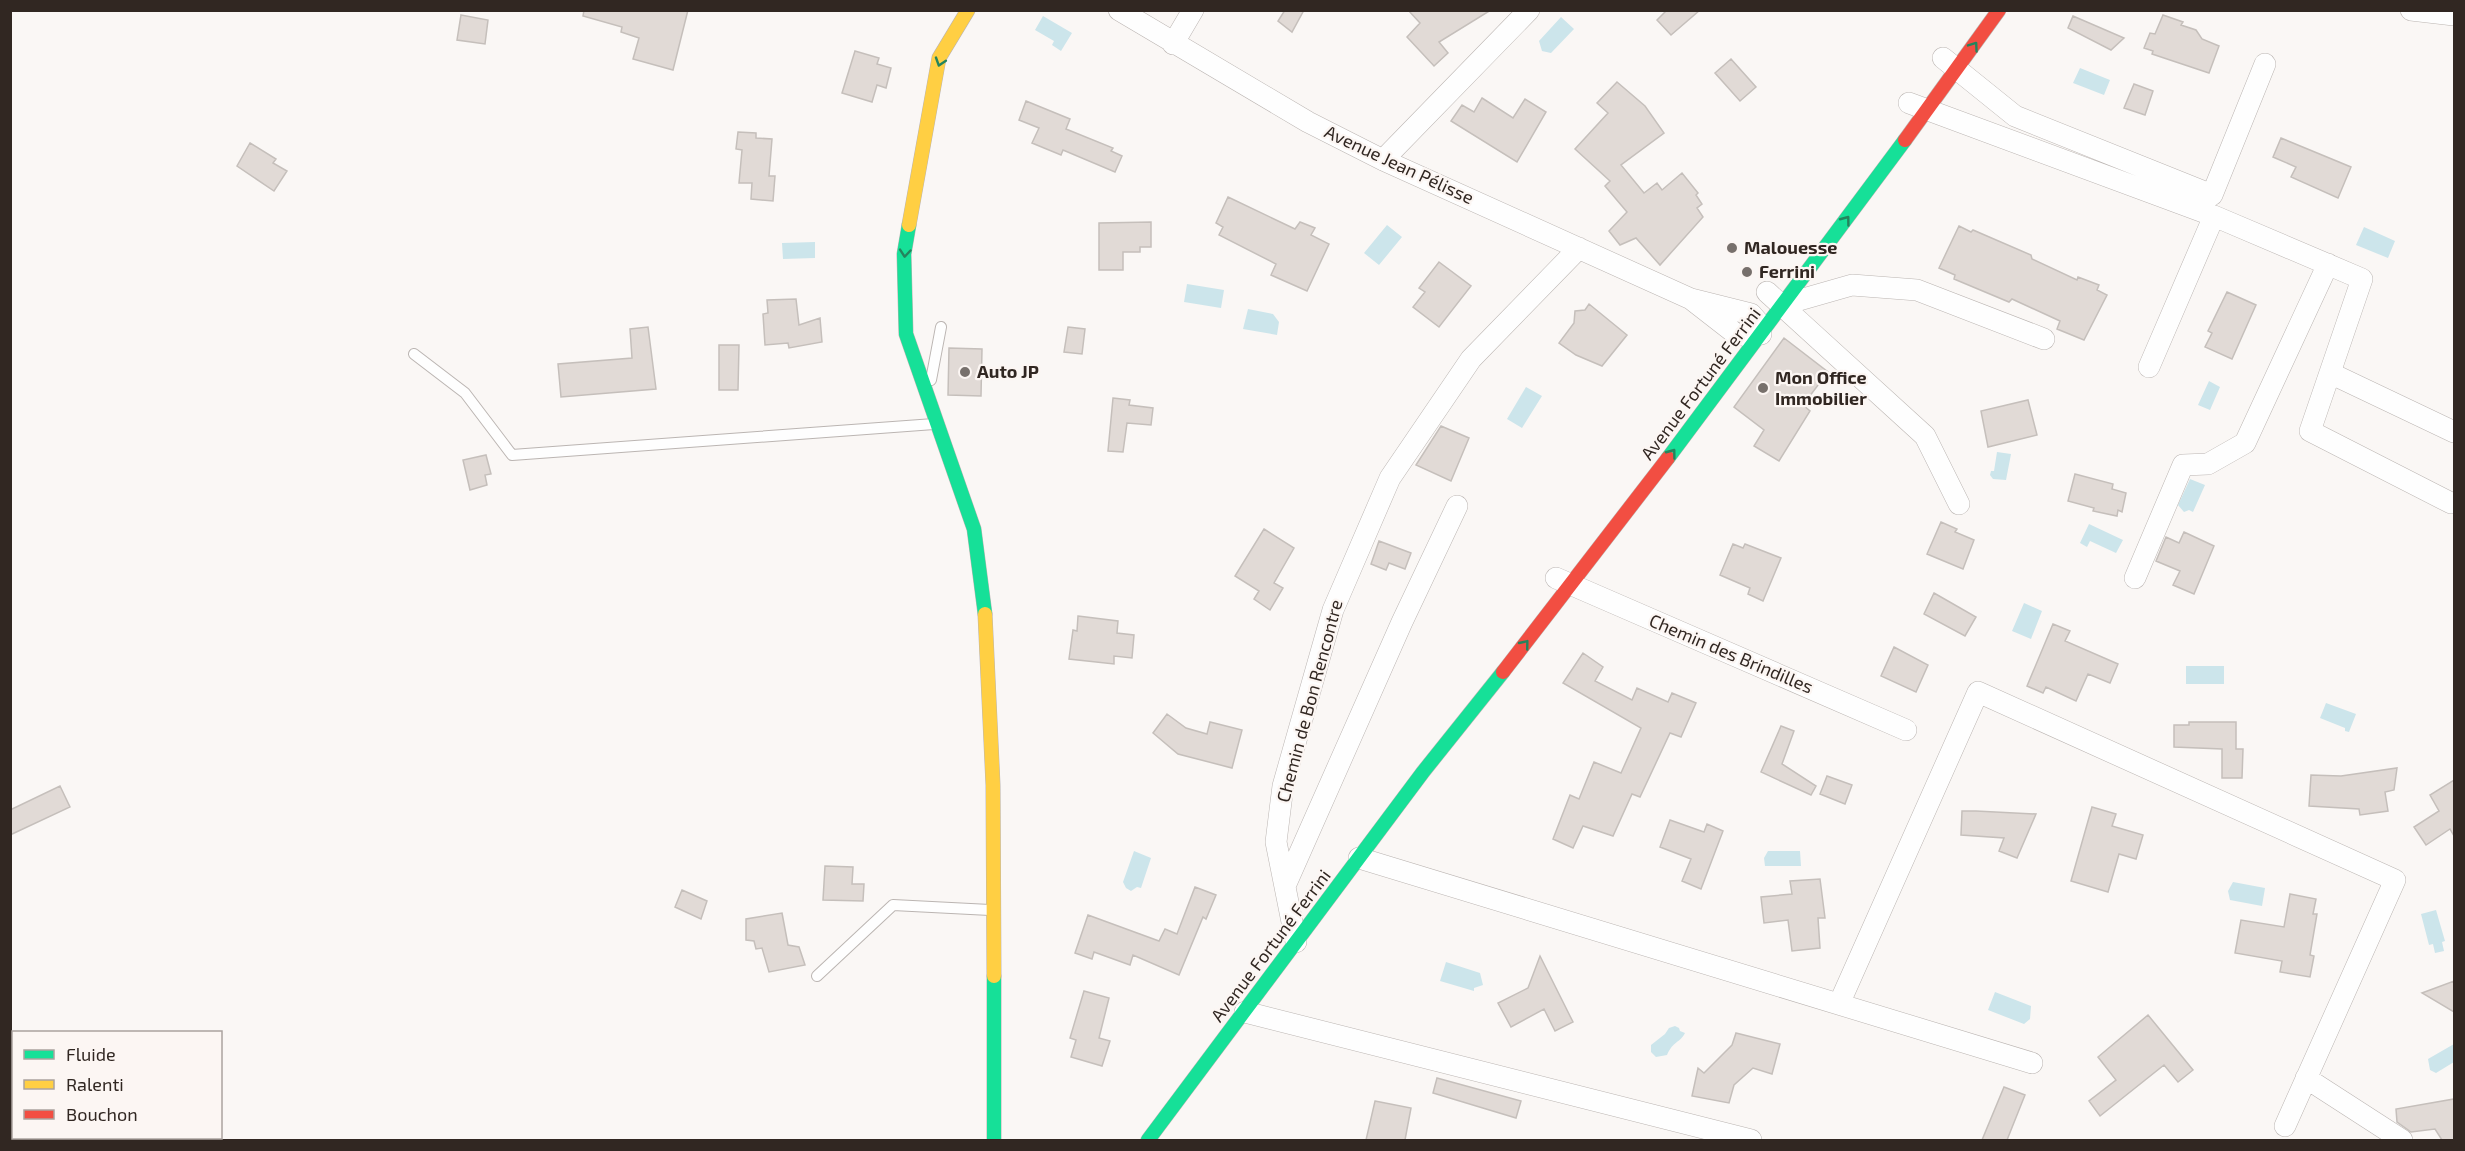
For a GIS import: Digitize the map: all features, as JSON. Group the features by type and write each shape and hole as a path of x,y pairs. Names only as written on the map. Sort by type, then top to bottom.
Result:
{"main road":[{"path":"968,10 939,58 904,254 906,334 974,529 985,615 993,785 994,1140"},
{"name":"Avenue Fortuné Ferrini","path":"1732,339 1751,314 1775,293 1946,61 1999,10"},
{"name":"Avenue Fortuné Ferrini","path":"1149,1140 1423,772 1560,580 1761,334 1775,293"},
{"name":"Avenue Fortuné Ferrini","path":"1423,772 1536,607"}],"street":[{"name":"Avenue Jean Pélisse","path":"1119,10 1308,122 1383,160 1690,299 1751,314"},
{"path":"1173,44 1193,10"},
{"path":"1383,160 1529,10"},
{"path":"2411,10 2454,15"},
{"path":"1946,61 2015,116 2212,195 2265,64"},
{"path":"1913,105 2214,216 2362,279 2310,430 2451,503"},
{"path":"2149,367 2214,216"},
{"name":"Chemin de Bon Rencontre","path":"1296,942 1276,842 1283,786 1333,610 1390,478 1471,359 1579,248"},
{"path":"2135,578 2183,465 2208,465 2245,443 2328,264"},
{"path":"1775,293 1852,285 1917,290 2044,339"},
{"path":"1775,293 1925,436 1959,504"},
{"name":"Avenue Jean Pélisse","path":"1690,299 1732,339"},
{"path":"1732,339 1761,334 1758,322 1751,314"},
{"path":"2330,373 2454,432"},
{"path":"1285,886 1402,622 1457,506"},
{"name":"Chemin des Brindilles","path":"1560,580 1906,730"},
{"path":"1839,1004 1978,692 2395,880 2285,1126"},
{"path":"1359,858 2032,1063"},
{"path":"1245,1012 1751,1140"},
{"path":"2306,1078 2402,1140"}],"lane":[{"path":"928,398 941,327"},
{"path":"414,354 465,393 512,455 937,424"},
{"path":"817,976 893,904 994,910"}],"water":[{"path":"1043,16 1072,33 1061,51 1052,45 1054,41 1035,30"},
{"path":"1561,17 1574,29 1551,53 1542,51 1539,41"},
{"path":"2080,68 2110,80 2104,95 2073,83"},
{"path":"1387,225 1402,237 1379,265 1364,253"},
{"path":"2364,227 2395,241 2388,258 2356,245"},
{"path":"815,242 815,258 783,259 782,243"},
{"path":"1187,284 1224,290 1221,308 1184,302"},
{"path":"1248,309 1273,314 1279,322 1277,335 1243,329"},
{"path":"2209,381 2220,387 2210,410 2198,405"},
{"path":"1526,387 1542,396 1522,428 1507,419"},
{"path":"1997,452 2011,454 2006,480 1993,479 1990,475 1991,471 1994,471"},
{"path":"2190,479 2205,485 2193,512 2189,510 2184,512 2178,505"},
{"path":"2089,524 2123,540 2116,553 2090,541 2087,547 2080,543"},
{"path":"2024,603 2042,611 2031,639 2012,631"},
{"path":"2186,666 2224,666 2224,684 2186,684"},
{"path":"2326,703 2356,714 2349,732 2345,731 2345,728 2320,718"},
{"path":"1134,851 1151,858 1141,888 1137,887 1131,891 1123,882"},
{"path":"1768,851 1800,851 1801,866 1765,866 1764,858"},
{"path":"2233,882 2265,888 2262,906 2230,900 2228,891"},
{"path":"2436,910 2445,941 2442,942 2444,951 2435,953 2433,944 2429,945 2421,914"},
{"path":"1446,962 1480,973 1483,985 1474,988 1474,991 1440,981"},
{"path":"1995,992 2031,1006 2030,1019 2024,1024 1988,1010"},
{"path":"1675,1026 1685,1033 1667,1055 1656,1057 1651,1052 1651,1045 1669,1028"},
{"path":"2454,1044 2454,1062 2436,1073 2430,1070 2428,1059"}],"building":[{"path":"584,10 688,10 673,70 633,59 639,38 621,32 622,27 583,16"},
{"path":"1285,10 1304,10 1292,32 1278,21"},
{"path":"1408,10 1491,10 1439,42 1448,53 1434,66 1407,37 1420,23"},
{"path":"1667,10 1700,10 1671,35 1657,20"},
{"path":"461,15 488,20 485,44 457,40"},
{"path":"2163,15 2183,22 2181,25 2196,30 2202,39 2219,46 2209,73 2152,54 2153,51 2144,48 2150,33 2155,34"},
{"path":"2073,16 2124,38 2111,50 2068,28"},
{"path":"855,51 879,58 877,64 891,68 886,88 877,85 872,102 842,93"},
{"path":"1731,59 1756,87 1740,101 1715,73"},
{"path":"1617,82 1645,106 1664,133 1621,165 1644,193 1657,183 1662,190 1682,173 1698,193 1696,195 1702,204 1697,208 1703,217 1660,265 1636,238 1620,245 1609,231 1627,212 1605,186 1610,181 1575,149 1608,113 1597,103"},
{"path":"2134,84 2153,91 2145,115 2124,108"},
{"path":"1482,98 1513,118 1525,99 1546,112 1517,162 1451,121 1462,105 1474,112"},
{"path":"1026,101 1070,119 1066,129 1113,148 1111,151 1122,156 1115,172 1063,150 1061,155 1032,143 1039,128 1019,120"},
{"path":"738,132 756,133 756,138 772,139 769,176 775,176 773,201 751,199 752,183 739,183 742,150 736,149"},
{"path":"2281,138 2351,167 2338,198 2291,177 2296,167 2273,157"},
{"path":"250,143 276,159 273,163 287,171 274,191 237,166"},
{"path":"1228,197 1295,229 1300,222 1315,228 1311,235 1329,244 1307,291 1271,275 1276,264 1219,235 1223,227 1216,223"},
{"path":"1151,222 1151,247 1140,247 1140,252 1123,252 1123,270 1099,270 1099,223"},
{"path":"1959,226 2031,255 2032,259 2077,280 2078,277 2099,285 2097,290 2107,295 2084,340 2057,329 2060,321 2012,299 2009,302 1954,279 1955,275 1939,268"},
{"path":"1439,262 1471,286 1439,327 1413,307 1425,292 1419,288"},
{"path":"2227,292 2256,305 2232,359 2205,347 2212,333 2208,331"},
{"path":"796,299 799,325 820,318 822,342 789,348 788,343 765,345 763,314 768,313 767,300"},
{"path":"1589,304 1627,335 1602,366 1576,355 1559,343 1574,323 1575,311 1585,310"},
{"path":"648,327 656,389 561,397 558,364 632,358 630,329"},
{"path":"1068,327 1085,329 1082,354 1064,352"},
{"path":"1784,338 1828,372 1803,405 1810,411 1779,461 1754,446 1764,430 1734,407"},
{"path":"719,345 739,345 738,390 719,390"},
{"name":"Auto JP","path":"949,348 982,349 981,396 948,395"},
{"path":"1113,398 1130,400 1129,405 1153,408 1151,425 1127,423 1123,452 1108,451"},
{"path":"2028,400 2037,435 1988,447 1981,411"},
{"path":"1441,426 1469,438 1451,481 1416,465"},
{"path":"486,455 491,474 485,475 487,485 470,490 463,460"},
{"path":"2075,474 2113,484 2112,489 2126,493 2122,512 2118,510 2117,516 2093,511 2094,508 2068,501"},
{"path":"1941,522 1957,529 1955,532 1974,540 1963,569 1927,554"},
{"path":"1264,529 1294,548 1274,583 1283,588 1270,610 1254,599 1259,591 1235,576"},
{"path":"2184,532 2214,546 2194,594 2173,585 2180,571 2156,561 2166,537 2179,543"},
{"path":"1379,541 1411,553 1405,569 1389,563 1386,570 1371,564"},
{"path":"1733,544 1743,548 1745,544 1781,558 1763,601 1748,594 1750,588 1720,575"},
{"path":"1934,593 1976,617 1965,636 1924,614"},
{"path":"1078,616 1118,621 1117,633 1134,635 1132,658 1114,656 1114,664 1069,659 1073,630 1077,631"},
{"path":"2053,624 2070,631 2065,641 2118,664 2110,683 2088,674 2076,701 2046,687 2043,693 2027,686"},
{"path":"1894,647 1928,665 1916,692 1881,676"},
{"path":"1583,653 1603,667 1595,681 1632,700 1637,688 1668,702 1672,693 1696,703 1681,737 1670,733 1640,797 1632,794 1613,836 1583,826 1573,848 1553,839 1570,795 1579,799 1594,762 1621,773 1641,728 1563,683"},
{"path":"1167,714 1186,728 1207,734 1210,722 1242,730 1232,768 1178,754 1153,733"},
{"path":"2189,722 2236,722 2236,749 2243,749 2242,778 2222,778 2222,749 2174,747 2174,725 2189,725"},
{"path":"1781,726 1794,731 1782,764 1816,786 1811,795 1761,772"},
{"path":"2397,768 2394,790 2385,792 2388,811 2360,815 2359,809 2309,806 2311,775 2341,776"},
{"path":"1827,776 1852,785 1845,804 1820,794"},
{"path":"2454,780 2454,836 2450,829 2426,845 2414,827 2439,811 2430,795"},
{"path":"60,786 70,807 10,835 10,810"},
{"path":"2092,807 2116,814 2112,826 2143,835 2136,859 2119,854 2108,892 2071,881"},
{"path":"1962,811 2036,814 2017,858 1999,851 2004,838 1961,835"},
{"path":"1670,820 1704,832 1707,824 1723,831 1701,889 1682,881 1691,859 1660,847"},
{"path":"825,866 853,867 852,884 864,884 863,901 823,900"},
{"path":"1820,879 1825,918 1818,918 1820,948 1792,951 1788,920 1764,923 1761,897 1792,894 1790,881"},
{"path":"1195,887 1216,895 1206,919 1203,917 1179,975 1133,955 1130,965 1094,952 1092,959 1075,953 1088,915 1159,941 1165,929 1177,934"},
{"path":"682,890 707,901 701,919 675,907"},
{"path":"2290,894 2316,899 2313,914 2317,914 2310,955 2314,956 2310,977 2280,972 2282,961 2235,953 2241,920 2284,927"},
{"path":"782,913 788,945 799,947 805,965 769,972 762,948 756,949 754,941 746,940 746,919"},
{"path":"1540,956 1573,1022 1555,1031 1544,1009 1511,1027 1498,1003 1528,988"},
{"path":"2454,981 2454,1012 2422,993"},
{"path":"1084,991 1109,998 1099,1038 1110,1041 1102,1066 1071,1057 1076,1040 1070,1038"},
{"path":"2148,1015 2193,1070 2178,1082 2164,1065 2100,1116 2089,1101 2116,1080 2098,1057"},
{"path":"1736,1033 1780,1044 1772,1074 1753,1068 1734,1085 1729,1103 1692,1096 1698,1068 1704,1073 1732,1045"},
{"path":"1437,1078 1521,1101 1516,1118 1433,1093"},
{"path":"2004,1087 2025,1095 2007,1140 1982,1140"},
{"path":"2454,1099 2454,1140 2442,1140 2435,1129 2411,1132 2397,1122 2396,1109"},
{"path":"1375,1101 1411,1108 1405,1140 1366,1140"}],"traffic: fast":[{"path":"1668,458 1905,140"},
{"path":"909,225 904,254 906,334 974,529 985,614"},
{"path":"1148,1140 1423,772 1503,672"},
{"path":"994,976 994,1140"}],"traffic: slow":[{"path":"909,225 939,58 968,10"},
{"path":"985,614 993,785 994,976"}],"traffic: jam":[{"path":"1905,140 1999,10"},
{"path":"1503,672 1668,458"}],"place":[{"name":"Malouesse","path":"1732,248"},
{"name":"Ferrini","path":"1747,272"},
{"name":"Auto JP","path":"965,372"},
{"name":"Mon Office Immobilier","path":"1763,388"}]}
